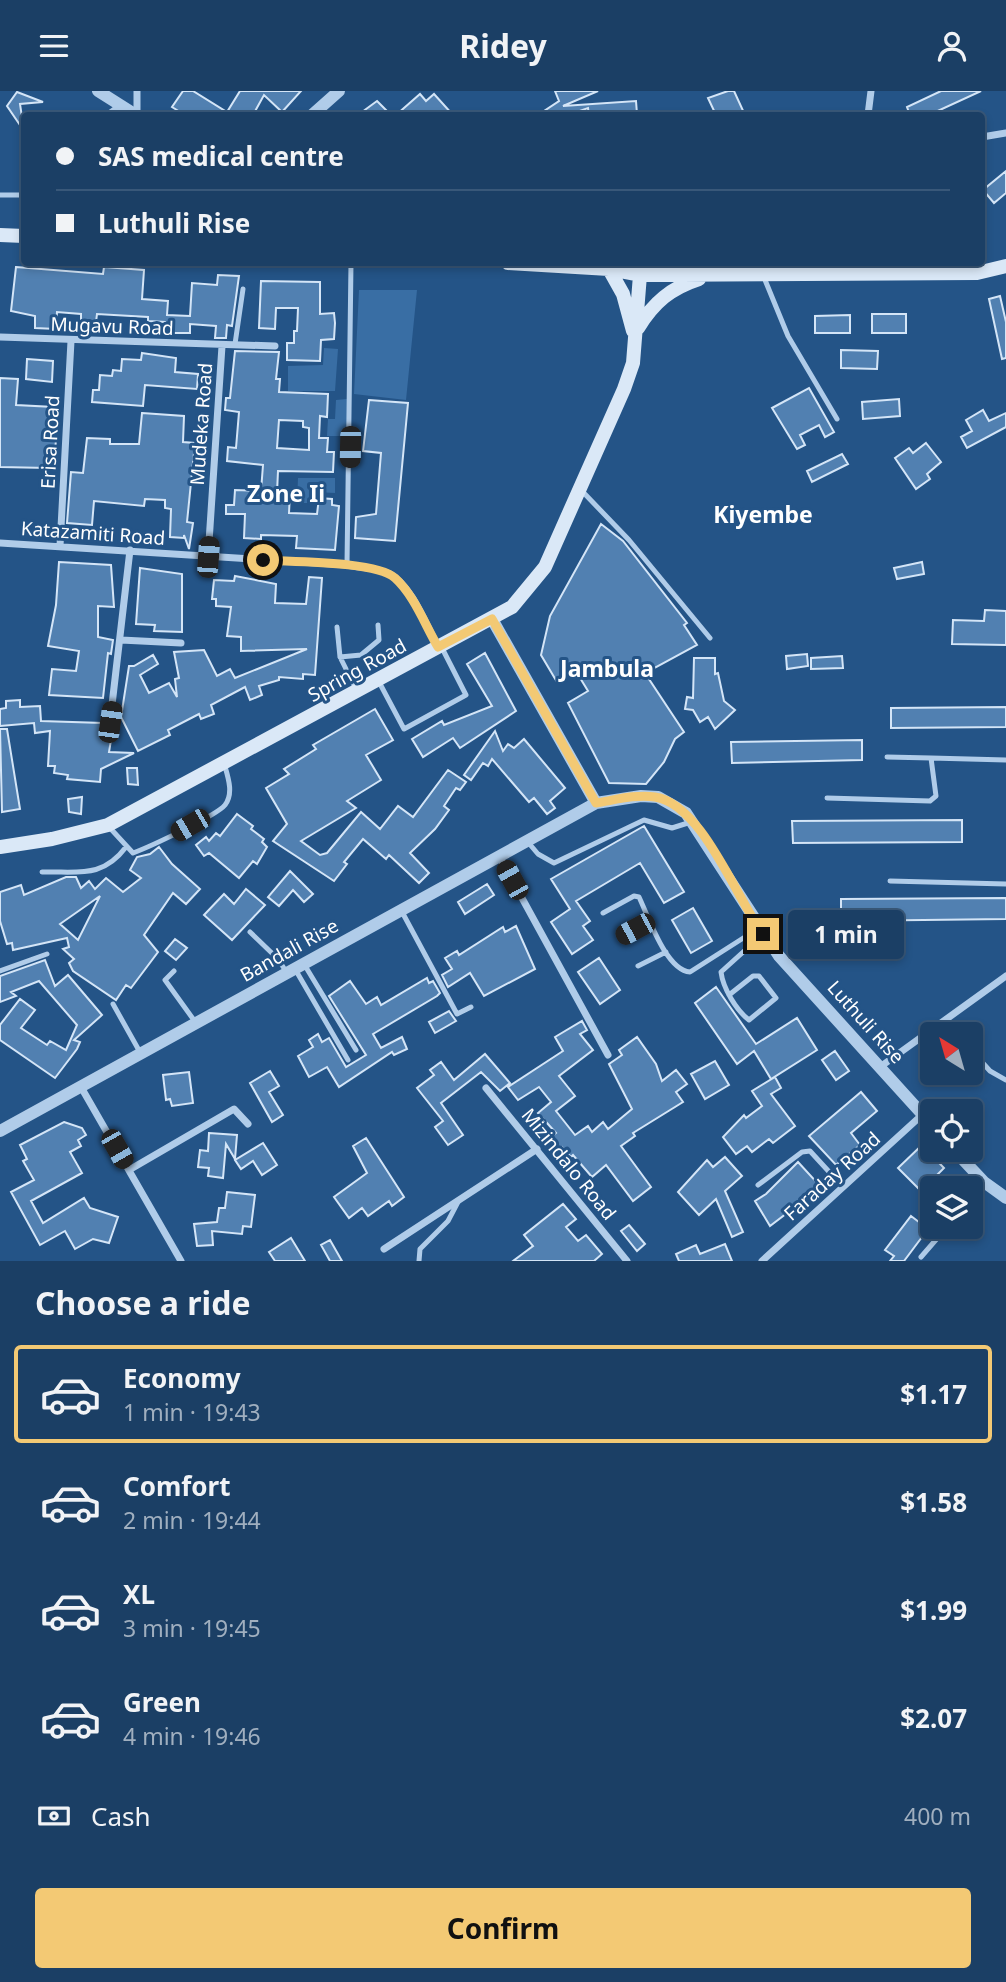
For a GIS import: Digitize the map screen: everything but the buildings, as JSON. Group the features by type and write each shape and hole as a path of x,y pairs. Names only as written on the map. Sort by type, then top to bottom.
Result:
{"main road":[{"path":"0,235 21,236"},
{"path":"558,266 609,269 640,275 763,275 853,269 978,273 1006,266"},
{"path":"609,269 623,294 636,337"},
{"name":"Spring Road","path":"0,847 52,839 108,825 512,607 534,585 545,567 624,389 636,337 640,275"},
{"path":"636,337 653,306 668,291 710,275"}],"street":[{"path":"98,91 131,112"},
{"path":"136,112 137,91"},
{"path":"315,112 339,91"},
{"path":"868,112 871,91"},
{"path":"985,136 1006,133"},
{"name":"Mugavu Road","path":"0,337 222,345"},
{"name":"Erisa Road","path":"60,546 71,341"},
{"name":"Mudeka Road","path":"208,557 222,345 275,346"},
{"name":"Katazamiti Road","path":"0,543 347,565 381,571 397,580 439,646"},
{"path":"110,722 130,550"},
{"path":"492,619 596,803"},
{"path":"121,641 181,643"},
{"name":"Luthuli Rise","path":"596,803 641,796 658,797 694,821 761,931 920,1111"},
{"name":"Bandali Rise","path":"0,1131 596,803"},
{"path":"499,856 608,1055"},
{"path":"880,1067 1006,976"},
{"path":"81,1087 181,1261"},
{"name":"Mizindalo Road","path":"486,1088 627,1261"},
{"path":"129,1170 234,1109 247,1124"},
{"name":"Faraday Road","path":"762,1261 920,1117"},
{"path":"384,1249 537,1149"},
{"path":"965,1162 984,1182 1006,1198"}],"lane":[{"path":"110,112 120,105"},
{"path":"0,195 21,195"},
{"path":"347,565 351,266"},
{"path":"763,275 788,335 837,419"},
{"path":"235,344 243,289"},
{"path":"581,490 629,540 710,638"},
{"path":"340,657 361,655 379,641 377,625"},
{"path":"337,627 340,657 358,692"},
{"path":"378,680 404,729 466,695 439,646"},
{"path":"887,757 1006,760"},
{"path":"827,799 930,801 936,796 931,758"},
{"path":"108,825 133,853 157,844 225,805 231,787 224,764"},
{"path":"527,841 538,854 554,863 644,820 673,828 694,821"},
{"path":"41,872 100,870 115,862 126,848"},
{"path":"890,881 1006,884"},
{"path":"603,913 634,896 639,897 666,952 677,968 690,972 761,931"},
{"path":"401,910 457,1014 471,1007"},
{"path":"620,937 650,921"},
{"path":"729,995 753,976 759,976 776,998 749,1020 729,995 721,972 761,931"},
{"path":"250,932 278,959 295,968 356,1050"},
{"path":"638,966 666,952"},
{"path":"0,971 47,954"},
{"path":"295,968 348,1060"},
{"path":"174,971 165,980 196,1023"},
{"path":"113,1004 141,1054"},
{"path":"984,1065 990,1072 1006,1080"},
{"path":"758,1185 802,1151 810,1151 843,1187"},
{"path":"419,1261 420,1249 448,1221 461,1198"},
{"path":"921,1257 937,1239"}],"shaded area":[{"path":"359,290 417,290 406,400 354,394"},
{"path":"324,348 338,349 335,391 288,391 288,366 323,365"},
{"path":"347,399 347,436 327,436 328,419 335,419 336,400"},
{"path":"298,478 335,478 335,493 315,492 312,503 297,503"}],"district":[{"name":"Zone Ii","path":"286,493"},
{"name":"Kiyembe","path":"763,514"},
{"name":"Jambula","path":"607,668"}],"route":[{"path":"263,560 347,565 390,575 405,589 438,647 492,619 596,803 641,796 658,797 686,814 694,821 763,934"}]}
